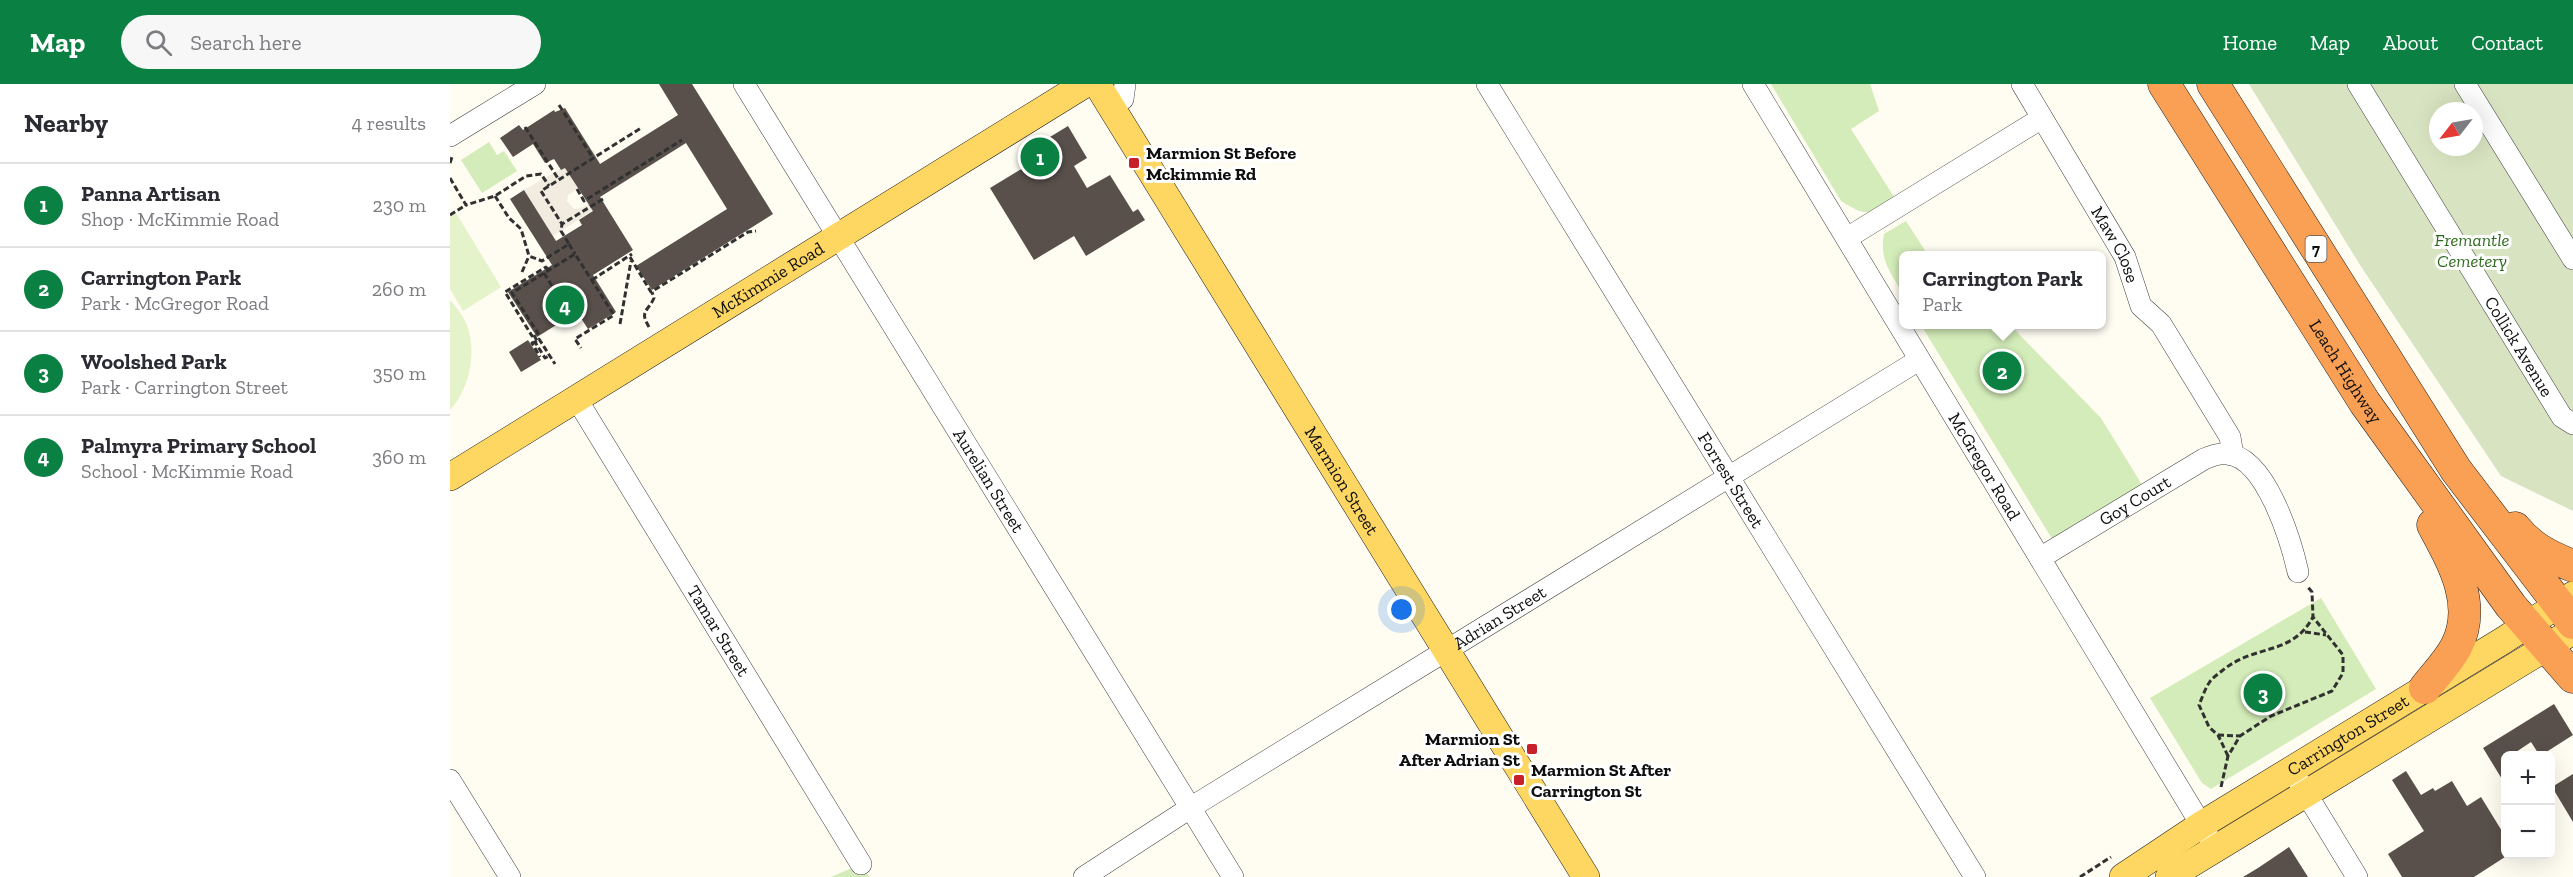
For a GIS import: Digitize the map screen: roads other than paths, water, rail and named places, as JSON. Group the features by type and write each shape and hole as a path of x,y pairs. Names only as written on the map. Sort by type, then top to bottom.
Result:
{"highway":[{"name":"Leach Highway","path":"2164,84 2365,403 2525,625 2546,648"},
{"name":"7","path":"2213,84 2420,415 2462,478 2568,607"},
{"path":"2365,403 2448,553 2460,581 2465,619 2456,648 2425,688"},
{"path":"2420,415 2525,541 2543,553 2573,566"},
{"name":"7","path":"2546,648 2573,677"}],"main road":[{"name":"McKimmie Road","path":"450,477 1085,84"},
{"name":"Marmion Street","path":"1097,84 1453,647 1602,877"},
{"name":"Marmion Street","path":"1120,89 1453,647 1586,877"},
{"name":"Carrington Street","path":"2123,877 2201,825 2525,625 2568,607"},
{"name":"Carrington Street","path":"2175,875 2573,631"}],"street":[{"path":"450,136 535,84"},
{"name":"Aurelian Street","path":"744,84 1233,877"},
{"name":"Forrest Street","path":"1487,84 1975,877"},
{"name":"McGregor Road","path":"1753,84 1899,326"},
{"name":"Maw Close","path":"2022,84 2125,257 2141,306 2161,324 2189,369 2230,437 2233,455"},
{"name":"Collick Avenue","path":"2358,84 2562,417 2571,424"},
{"path":"2465,84 2573,259"},
{"path":"1847,238 2042,118"},
{"name":"McGregor Road","path":"1901,329 2216,849"},
{"name":"Adrian Street","path":"1084,877 1190,808 1919,360"},
{"name":"Tamar Street","path":"576,398 861,864"},
{"name":"Goy Court","path":"2040,558 2204,459 2226,453 2233,455"},
{"path":"2233,455 2248,463 2262,480 2284,525 2298,572"},
{"path":"2291,770 2357,877"},
{"path":"450,780 510,877"}],"place":[{"name":"Panna Artisan","path":"1040,157"},
{"name":"Marmion St Before Mckimmie Rd","path":"1134,163"},
{"name":"Palmyra Primary School","path":"565,305"},
{"name":"Carrington Park","path":"2002,371"},
{"name":"Woolshed Park","path":"2263,693"},
{"name":"Marmion St After Adrian St","path":"1532,749"},
{"name":"Marmion St After Carrington St","path":"1519,780"}],"park label":[{"name":"Fremantle Cemetery","path":"2472,250"}]}
